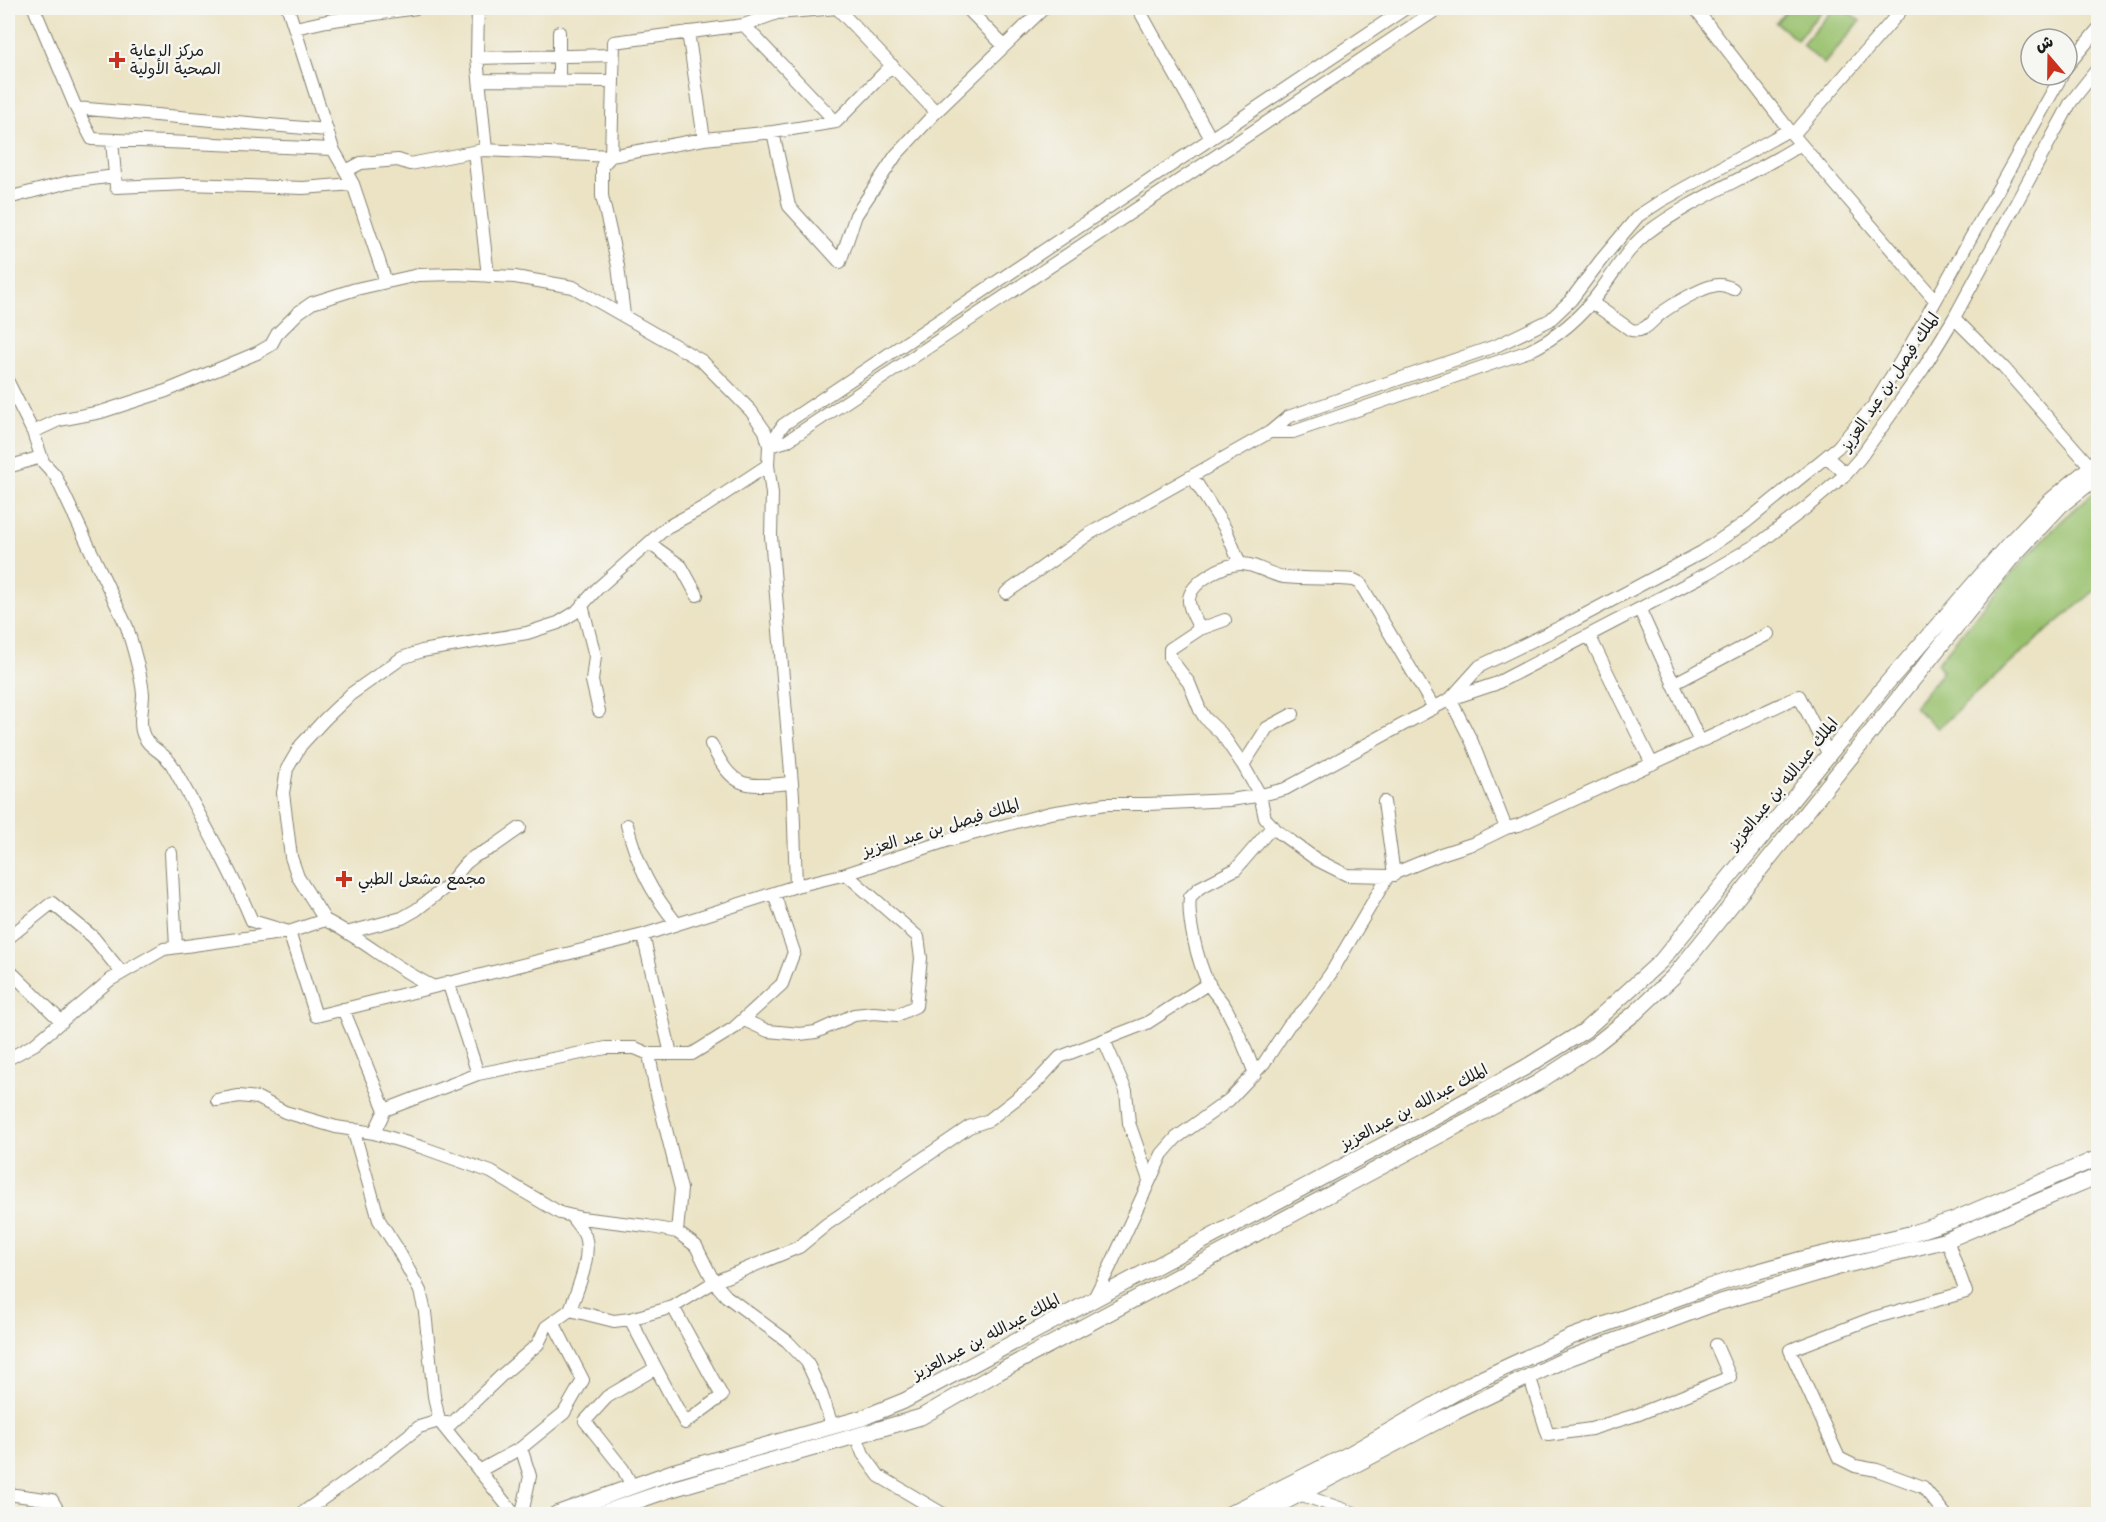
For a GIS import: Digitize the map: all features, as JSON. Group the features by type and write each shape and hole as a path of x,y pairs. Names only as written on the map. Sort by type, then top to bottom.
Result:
{"main road":[{"name":"الملك عبدالله بن عبدالعزيز","path":"556,1515 672,1472 862,1418 904,1401 1454,1107 1526,1067 1584,1030 1661,961 1887,683 2007,546 2048,503 2096,468"},
{"path":"600,1515 672,1489 921,1417 997,1373 1537,1083 1595,1045 1635,1013 1674,976 1903,689 2013,556 2096,468"},
{"path":"1229,1515 1351,1453 1472,1383 1571,1338 1705,1288 1802,1259 1909,1234 1953,1220 2098,1158"},
{"path":"1263,1515 1455,1412 1529,1375 1599,1346 1711,1305 1836,1268 1947,1240 2098,1176"},
{"path":"1705,1288 1711,1305"}],"street":[{"path":"34,8 76,108 92,139 333,149"},
{"path":"288,8 333,149 353,184 386,282"},
{"path":"295,28 416,8"},
{"path":"478,8 480,151 488,276"},
{"path":"624,315 618,266 602,195 602,166 612,156 614,42 744,25 777,10 837,8 936,112"},
{"path":"967,8 1004,46"},
{"path":"773,132 789,206 840,262 856,215 896,155 936,112 1044,8"},
{"path":"1138,8 1210,138"},
{"path":"769,446 783,424 1406,8"},
{"path":"769,446 787,441 797,435 1439,8"},
{"path":"1695,8 1794,136 1935,300"},
{"path":"1270,432 1293,432 1528,351 1548,341 1585,310 1625,255 1646,234 1693,204 1781,157 1794,136 1903,8"},
{"path":"744,25 836,122"},
{"path":"2079,52 2098,29"},
{"path":"559,32 560,81"},
{"path":"688,32 704,139"},
{"path":"477,58 614,55"},
{"path":"346,171 361,163 398,160 410,164 480,151 612,156 704,139 773,132 836,122 892,65"},
{"name":"الملك فيصل بن عبد العزيز","path":"289,932 316,1016 643,935 796,886 846,874 946,841 1050,813 1106,804 1230,800 1285,789 1450,699 1495,684 1640,610 1761,543 1846,474 1923,369 1954,318 2066,110 2098,68"},
{"path":"479,80 613,81"},
{"name":"الملك فيصل بن عبد العزيز","path":"1450,699 1480,666 1575,620 1702,552 1746,522 1828,458 1874,405 2055,87"},
{"path":"76,108 327,130"},
{"path":"1006,593 1089,534 1270,432 1288,417 1498,345 1550,320 1571,300 1638,216 1661,201 1794,136"},
{"path":"112,140 116,187 188,184 303,188 353,184"},
{"path":"8,198 69,182 116,176"},
{"path":"33,432 59,420 101,412 166,390 257,353 271,345 277,334 299,312 312,303 356,288 418,274 456,273 515,277 573,287 702,361 751,411 765,431 769,446 768,465 772,494 771,536 792,783 796,886"},
{"path":"1592,302 1631,330 1637,331 1644,329 1661,314 1700,291 1720,285 1733,289"},
{"path":"1954,318 2004,368 2096,468"},
{"path":"8,382 33,432 43,462 55,475 126,627 134,650 143,693 141,731 150,746 170,762 181,785 208,828 252,921 289,932"},
{"path":"8,468 41,457"},
{"path":"1828,458 1846,474"},
{"path":"432,986 409,975 350,932 325,920 298,877 290,853 288,817 283,793 287,769 301,745 351,694 402,658 422,651 528,633 558,623 576,612 597,589 667,527 706,506 768,465"},
{"path":"1192,476 1226,530 1240,564"},
{"path":"649,543 681,566 697,595"},
{"path":"1200,629 1190,608 1191,592 1214,572 1227,566 1240,564 1280,576 1344,579 1360,583 1434,708"},
{"path":"582,605 595,656 592,681 599,711"},
{"path":"1640,610 1700,742"},
{"path":"1225,620 1200,629 1170,649 1170,658 1189,683 1200,710 1221,733 1244,765 1260,795 1265,818 1317,860 1347,875 1391,875 1441,854 1475,843 1800,696 1829,755"},
{"path":"1673,684 1768,634"},
{"path":"1589,636 1652,764"},
{"path":"1450,699 1472,742 1506,828"},
{"path":"1244,765 1267,728 1293,714"},
{"path":"711,744 729,776 738,782 767,785 792,783"},
{"path":"1093,1300 1162,1154 1176,1138 1229,1100 1255,1074 1288,1025 1306,1008 1331,973 1391,875 1384,802"},
{"path":"627,825 637,860 651,890 677,924"},
{"path":"1255,1074 1242,1040 1225,1007 1209,983 1190,921 1190,897 1199,888 1236,869 1273,826"},
{"path":"350,932 409,914 446,887 475,856 493,847 520,828"},
{"path":"171,853 176,947"},
{"path":"744,1020 768,1030 800,1034 816,1032 854,1016 874,1013 897,1015 916,1006 921,958 918,937 846,874"},
{"path":"374,1133 385,1110 478,1074 606,1048 635,1048 649,1054 692,1054 744,1020 782,984 794,952 774,894"},
{"path":"8,938 52,903 93,937 122,973"},
{"path":"8,1059 35,1044 110,980 164,949 289,932 325,920"},
{"path":"643,935 672,1054"},
{"path":"8,969 62,1022"},
{"path":"448,982 478,1074"},
{"path":"570,1310 614,1321 630,1319 673,1307 714,1281 799,1247 827,1224 969,1127 988,1120 1034,1085 1060,1057 1147,1023 1209,983"},
{"path":"344,1009 385,1110"},
{"path":"1104,1040 1126,1091 1129,1123 1149,1179"},
{"path":"649,1054 681,1189 676,1232"},
{"path":"218,1100 239,1096 258,1098 285,1112 336,1127 374,1133 422,1147 491,1172 560,1213 676,1232 696,1246 714,1281 726,1296 787,1341 807,1362 832,1425"},
{"path":"353,1129 379,1220 420,1291 425,1312 434,1396 439,1420 514,1515"},
{"path":"301,1515 419,1427 439,1420 451,1424 538,1344 546,1327 570,1310 586,1254 585,1236 571,1215"},
{"path":"1945,1515 1923,1487 1878,1470 1855,1466 1839,1458 1790,1350 1874,1318 1966,1292 1947,1240"},
{"path":"630,1319 685,1423 722,1396 673,1307"},
{"path":"479,1471 521,1448 564,1413 583,1380 553,1322"},
{"path":"1529,1375 1548,1435 1592,1429 1639,1414 1730,1377 1716,1345"},
{"path":"585,1421 607,1397 656,1368"},
{"path":"564,1413 585,1421 623,1469 632,1486"},
{"path":"856,1436 863,1454 879,1476 943,1515"},
{"path":"521,1448 530,1476 522,1515"},
{"path":"8,1494 52,1500 60,1515"},
{"path":"1302,1495 1357,1515"}],"green space":[{"path":"1788,8 1824,8 1797,40 1776,23"},
{"path":"1834,8 1844,8 1860,21 1824,64 1802,45"},
{"path":"2098,489 2098,588 1938,728 1914,707 1943,671 1937,663 2034,550 2075,508"}],"place":[{"name":"مركز الرعاية الصحية الأولية","path":"117,60"},
{"name":"مجمع مشعل الطبي","path":"344,879"}]}
